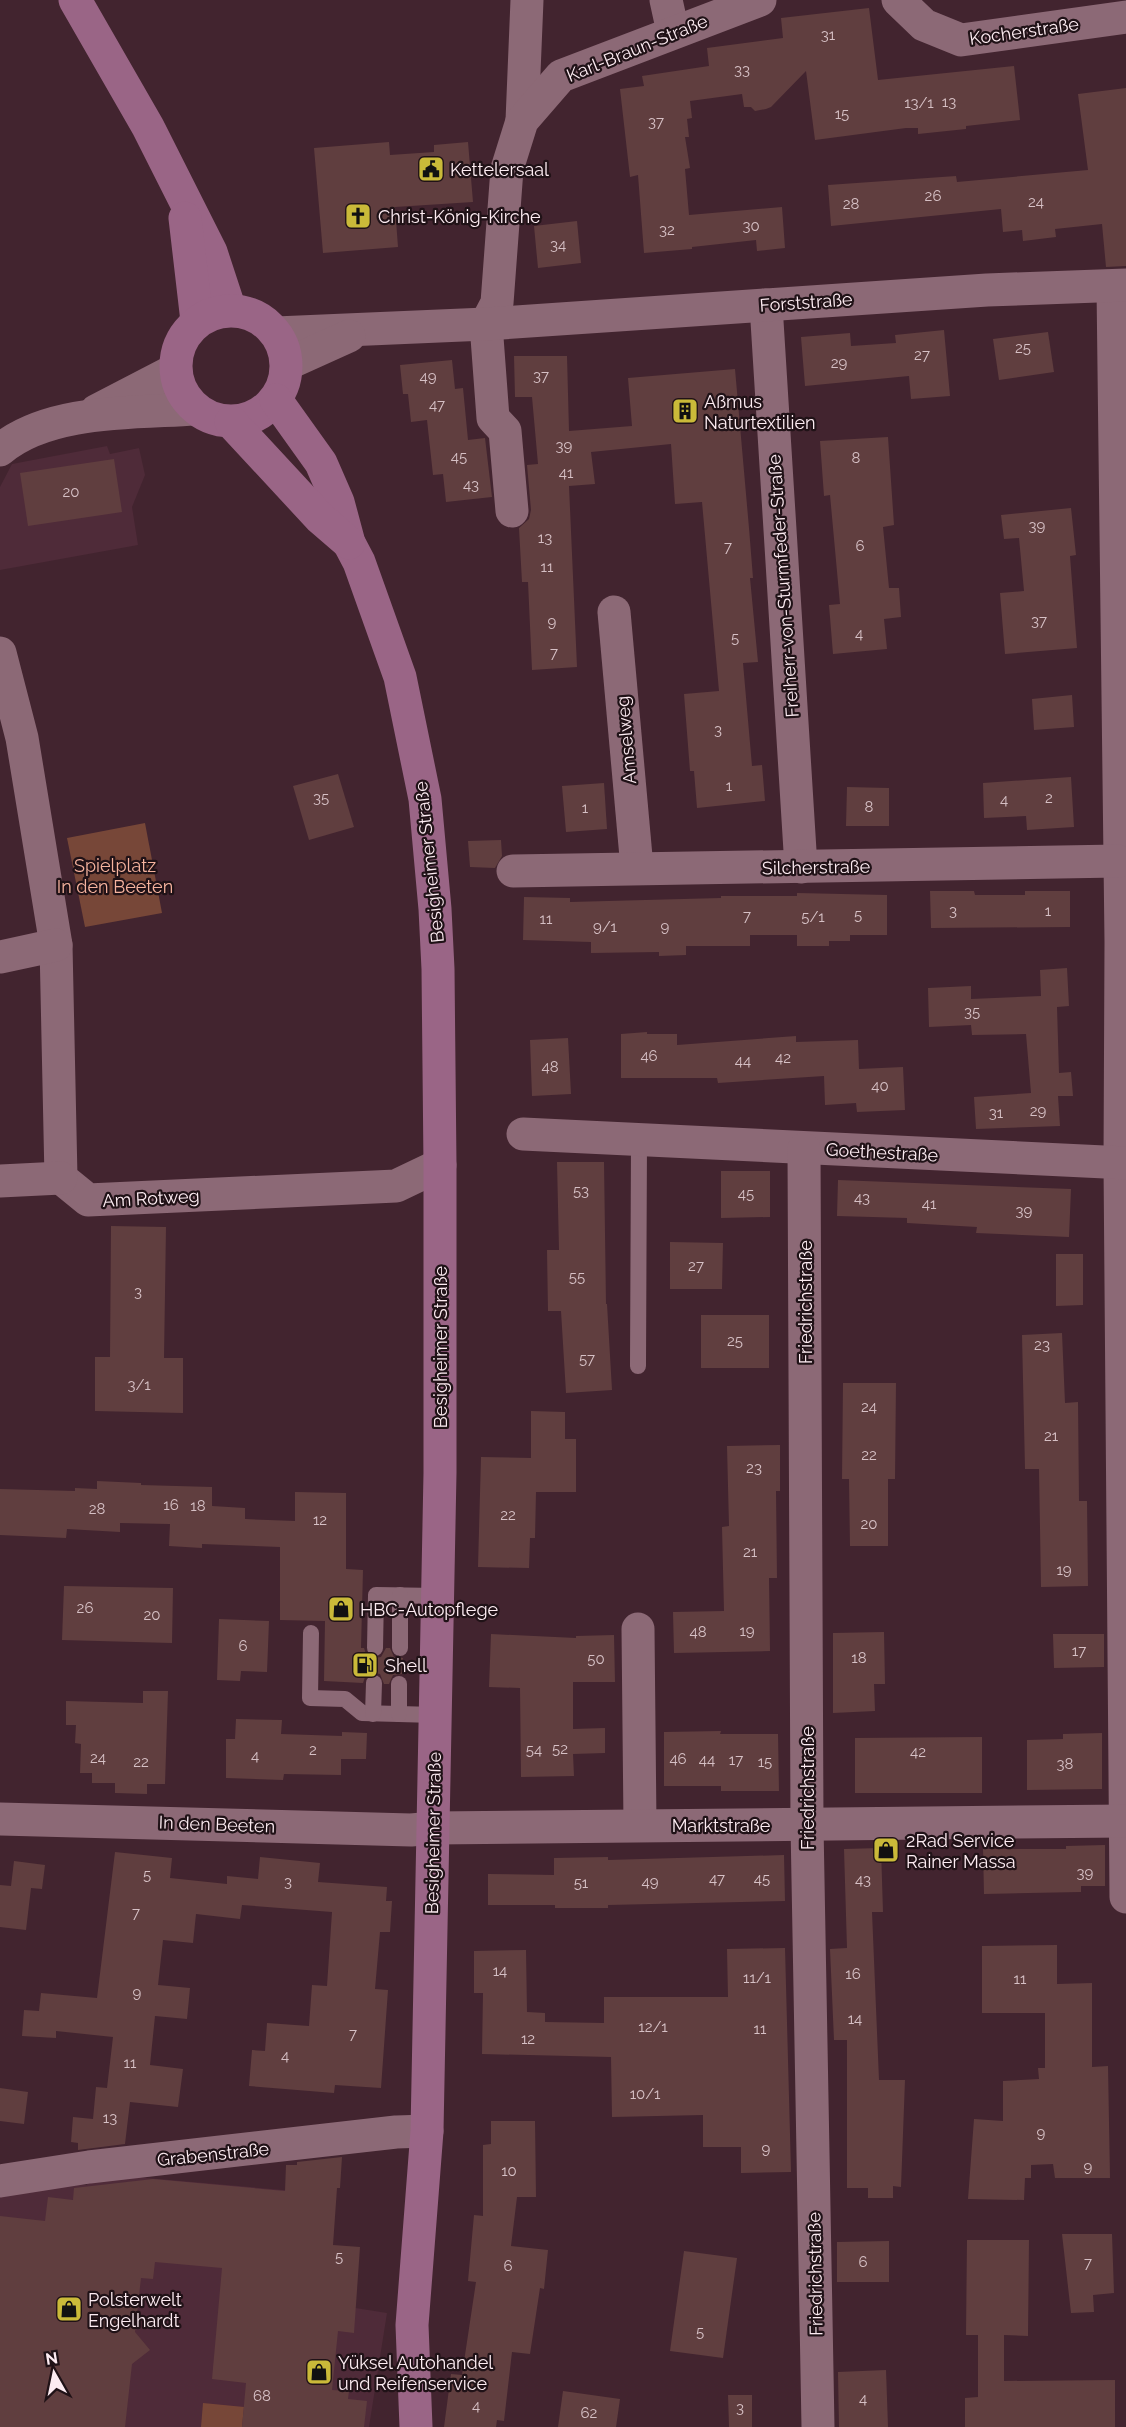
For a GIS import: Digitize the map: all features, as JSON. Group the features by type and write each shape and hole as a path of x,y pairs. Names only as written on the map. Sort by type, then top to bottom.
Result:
{"main road":[{"path":"75,0 148,127 211,252 230,310"},
{"path":"183,198 197,321"},
{"path":"230,310 256,316 276,333 287,364 286,377 276,400 255,415 231,422 212,419 195,409 181,391 175,370 180,343 197,321 213,313 230,310"},
{"name":"Besigheimer Straße","path":"276,400 321,464 338,502 349,543 359,562 400,677 425,799 435,909 438,969 440,1165 437,1596 427,2131 412,2325 416,2427"},
{"path":"231,422 320,518 349,543"},
{"name":"Besigheimer Straße","path":"392,2427 412,2325"}],"street":[{"path":"522,121 527,0"},
{"path":"666,0 673,32"},
{"name":"Karl-Braun-Straße","path":"486,324 497,303 507,168 522,121 561,76 760,0"},
{"name":"Kocherstraße","path":"898,0 924,25 961,40 1126,17"},
{"path":"1120,286 1122,821 1118,861 1123,1163 1126,1897"},
{"name":"Forststraße","path":"276,333 486,324 987,290 1120,286"},
{"name":"Freiherr-von-Sturmfeder-Straße","path":"766,305 801,867"},
{"path":"486,324 493,418 505,431 512,511"},
{"name":"Forststraße","path":"287,364 364,329"},
{"path":"87,416 175,370"},
{"path":"0,450 26,432 87,416 195,409"},
{"name":"Amselweg","path":"614,612 637,868"},
{"path":"0,653 11,740 56,945 61,1178 0,1180"},
{"name":"Silcherstraße","path":"513,871 1118,861"},
{"path":"0,957 56,945"},
{"name":"Goethestraße","path":"523,1134 1123,1163"},
{"name":"Friedrichstraße","path":"804,1149 807,1825 818,2427"},
{"name":"Am Rotweg","path":"61,1178 88,1200 396,1186 440,1165"},
{"path":"638,1629 640,1825"},
{"name":"In den Beeten","path":"0,1819 411,1830 434,1828"},
{"name":"Marktstraße","path":"434,1828 1125,1821"},
{"name":"Grabenstraße","path":"0,2181 88,2167 396,2132 427,2131"}],"lane":[{"path":"638,1366 639,1141"},
{"path":"375,1648 376,1595 437,1596"},
{"path":"400,1595 400,1648"},
{"path":"311,1633 310,1698 345,1699 362,1713 435,1714"},
{"path":"373,1714 374,1683"},
{"path":"399,1684 399,1714"}],"shaded area":[{"path":"107,446 110,454 139,448 145,475 132,507 138,545 0,570 0,487 12,464"},
{"path":"89,2173 306,2192 299,2299 387,2313 369,2427 0,2427 0,2194 74,2184 87,2185"}],"green space":[{"name":"Spielplatz In den Beeten","path":"145,823 162,913 85,927 67,838"},
{"path":"203,2403 244,2407 242,2427 201,2427"}],"building":[{"path":"869,8 878,80 1014,66 1020,120 918,134 918,128 906,128 815,140 806,71 771,107 766,109 755,111 751,107 744,107 742,94 690,101 692,118 687,119 689,137 685,137 690,168 685,169 689,215 782,207 785,248 757,251 756,240 644,253 638,175 630,177 620,89 644,86 642,76 709,66 707,48 783,38 781,18"},
{"path":"1126,88 1126,266 1106,267 1102,224 1055,229 1056,237 1023,241 1022,230 1003,232 1001,209 831,226 828,185 956,176 957,182 1088,170 1078,94"},
{"name":"Christ-König-Kirche","path":"389,142 390,155 434,152 434,145 468,142 473,202 395,207 398,247 323,253 314,148"},
{"path":"577,221 581,263 538,268 534,226"},
{"path":"944,330 950,396 911,399 909,376 805,386 801,337 850,333 851,346 896,343 895,335"},
{"path":"1048,332 1054,372 999,380 993,339"},
{"path":"514,356 567,356 569,431 632,426 628,378 735,369 758,662 743,663 752,766 762,765 765,801 697,808 694,771 690,771 684,694 719,691 702,502 675,504 671,444 591,452 595,484 569,486 577,667 532,670 528,582 522,582 519,528 529,519 531,510 527,465 538,464 532,397 515,397"},
{"path":"452,360 455,389 463,388 468,440 485,438 492,497 446,502 443,474 433,475 427,420 411,422 408,394 403,394 400,365"},
{"path":"888,437 894,525 883,527 889,588 899,588 901,617 884,619 887,649 833,654 829,605 840,604 830,495 824,496 820,441"},
{"path":"114,459 122,512 28,526 20,473"},
{"path":"1071,508 1076,555 1070,556 1077,648 1005,654 1000,593 1024,591 1019,538 1004,539 1001,515"},
{"path":"1072,695 1074,727 1034,730 1032,699"},
{"path":"338,774 354,827 309,840 293,786"},
{"path":"1071,777 1074,827 1027,830 1026,816 984,818 983,783"},
{"path":"604,783 607,829 566,832 562,786"},
{"path":"847,787 889,788 889,826 846,826"},
{"path":"501,840 502,856 495,868 470,867 468,841"},
{"path":"930,891 974,891 975,895 1025,895 1025,891 1070,891 1070,927 931,928"},
{"path":"797,893 887,895 887,935 850,935 850,941 829,941 829,946 797,946 797,935 750,935 750,946 686,946 686,955 659,956 659,952 591,953 591,942 523,940 524,897 570,898 570,902 721,898 721,896 797,896"},
{"path":"1067,968 1069,1006 1057,1007 1059,1073 1071,1072 1073,1096 1058,1096 1060,1126 976,1129 974,1097 1031,1093 1026,1034 972,1035 971,1025 929,1027 928,988 971,986 971,999 1041,996 1040,970"},
{"path":"647,1032 647,1034 677,1034 677,1045 796,1036 796,1042 858,1040 859,1069 903,1067 905,1110 857,1112 856,1103 825,1105 824,1076 718,1083 717,1078 621,1078 621,1034"},
{"path":"568,1038 571,1094 532,1096 530,1040"},
{"path":"557,1162 604,1162 606,1304 612,1390 566,1393 561,1311 548,1311 547,1250 559,1250"},
{"path":"721,1171 770,1171 770,1217 721,1218"},
{"path":"838,1180 1071,1189 1069,1237 976,1233 977,1227 907,1223 907,1218 837,1216"},
{"path":"111,1226 166,1227 164,1358 183,1358 183,1413 95,1411 95,1357 110,1357"},
{"path":"670,1242 723,1243 722,1289 670,1289"},
{"path":"1056,1254 1083,1254 1083,1305 1056,1306"},
{"path":"701,1315 769,1315 769,1368 701,1368"},
{"path":"1062,1333 1065,1403 1078,1402 1079,1501 1087,1501 1088,1586 1041,1587 1039,1469 1025,1469 1022,1335"},
{"path":"843,1383 896,1383 895,1479 888,1479 888,1546 850,1546 849,1479 842,1479"},
{"path":"531,1411 565,1412 565,1439 576,1439 576,1492 536,1492 535,1538 530,1538 529,1568 478,1567 481,1457 531,1458"},
{"path":"780,1445 780,1491 776,1491 777,1578 769,1578 770,1651 674,1653 673,1612 724,1611 722,1527 729,1526 727,1446"},
{"path":"97,1481 212,1487 212,1506 245,1508 245,1519 295,1521 295,1492 346,1493 346,1569 363,1570 361,1648 364,1648 366,1654 374,1658 381,1657 386,1648 390,1648 394,1657 403,1658 402,1674 393,1675 389,1684 384,1684 380,1674 374,1673 365,1677 363,1683 324,1681 325,1621 280,1620 280,1547 202,1544 202,1548 169,1546 170,1524 120,1523 120,1532 67,1529 66,1538 0,1535 0,1489 75,1491 75,1488 97,1489"},
{"path":"64,1586 173,1588 172,1643 62,1640"},
{"path":"219,1619 269,1621 267,1672 241,1671 240,1681 217,1680"},
{"path":"884,1632 885,1684 874,1684 875,1711 833,1713 833,1633"},
{"path":"491,1634 576,1638 576,1636 614,1635 615,1682 573,1682 573,1729 605,1728 605,1753 573,1754 574,1776 521,1777 520,1688 489,1687"},
{"path":"1053,1634 1104,1634 1104,1667 1054,1668"},
{"path":"143,1691 168,1691 165,1784 147,1784 147,1794 115,1793 115,1783 92,1783 92,1773 80,1773 81,1744 75,1743 76,1725 66,1725 66,1701 143,1703"},
{"path":"236,1719 282,1720 281,1734 342,1736 342,1732 367,1733 366,1759 341,1759 341,1775 284,1774 283,1780 226,1778 226,1739 235,1739"},
{"path":"721,1731 720,1734 778,1734 779,1791 721,1791 721,1786 664,1786 664,1732"},
{"path":"1102,1733 1102,1789 1027,1790 1027,1740 1063,1739 1063,1734"},
{"path":"982,1737 982,1793 855,1793 855,1738"},
{"path":"1105,1845 1105,1886 1081,1886 1081,1892 984,1894 983,1849 1066,1849 1066,1846"},
{"path":"881,1848 883,1912 872,1912 879,2080 905,2080 901,2187 893,2186 893,2198 868,2198 868,2188 847,2188 847,2040 834,2040 830,1949 847,1948 844,1849"},
{"path":"115,1852 172,1858 170,1878 227,1884 227,1876 258,1879 260,1857 320,1863 318,1882 387,1887 386,1901 392,1901 390,1932 380,1932 375,1989 388,1990 381,2088 335,2085 334,2093 249,2086 252,2050 265,2051 267,2023 309,2026 312,1985 327,1986 332,1912 242,1905 240,1919 196,1914 193,1943 163,1940 158,1985 190,1988 187,2019 155,2016 150,2065 183,2069 178,2107 130,2102 125,2144 78,2150 78,2143 71,2142 73,2117 93,2119 96,2087 107,2088 113,2037 56,2031 56,2038 22,2036 24,2010 39,2011 41,1993 97,1998"},
{"path":"784,1855 785,1901 608,1905 608,1908 488,1905 488,1874 554,1875 554,1858 608,1857 608,1860"},
{"path":"14,1861 45,1865 42,1889 31,1888 26,1930 0,1927 0,1885 11,1886"},
{"path":"1057,1945 1057,1984 1092,1983 1092,2067 1108,2066 1110,2178 1055,2178 1053,2164 1031,2165 1031,2178 1025,2178 1024,2200 968,2199 974,2119 1003,2121 1003,2081 1039,2079 1038,2068 1045,2068 1045,2013 982,2013 982,1946"},
{"path":"785,1948 791,2172 741,2173 741,2147 703,2147 703,2115 612,2117 611,2057 482,2054 483,1993 474,1993 474,1951 526,1950 527,2012 545,2013 545,2022 604,2023 604,1997 728,1997 727,1949"},
{"path":"0,2088 28,2092 24,2124 0,2121"},
{"path":"491,2121 535,2121 536,2197 517,2197 511,2246 548,2250 544,2289 540,2288 530,2354 512,2352 504,2421 497,2420 496,2427 444,2427 451,2374 462,2375 476,2282 468,2281 474,2215 483,2216 483,2145 491,2144"},
{"path":"342,2157 340,2188 337,2188 333,2245 360,2247 354,2333 338,2331 332,2390 349,2391 348,2399 367,2401 364,2427 242,2427 246,2383 212,2379 222,2268 155,2262 153,2279 141,2278 135,2332 150,2350 132,2364 125,2427 0,2427 0,2216 45,2221 48,2197 73,2200 74,2188 153,2179 285,2191 286,2165"},
{"path":"1062,2234 1112,2234 1114,2293 1093,2295 1094,2312 1071,2313"},
{"path":"967,2240 1029,2240 1028,2336 1004,2335 1004,2381 1115,2380 1115,2427 965,2427 965,2398 978,2397 978,2335 966,2335"},
{"path":"889,2241 889,2282 837,2282 837,2242"},
{"path":"684,2251 737,2258 723,2358 670,2351"},
{"path":"886,2370 888,2427 839,2427 838,2372"},
{"path":"563,2391 620,2399 616,2427 558,2427"},
{"path":"728,2395 752,2395 752,2427 729,2427"}],"place":[{"name":"Kettelersaal","path":"431,169"},
{"name":"Christ-König-Kirche","path":"358,216"},
{"name":"Aßmus Naturtextilien","path":"685,411"},
{"name":"HBC-Autopflege","path":"341,1609"},
{"name":"Shell","path":"365,1665"},
{"name":"2Rad Service Rainer Massa","path":"886,1850"},
{"name":"Polsterwelt Engelhardt","path":"69,2309"},
{"name":"Yüksel Autohandel und Reifenservice","path":"319,2372"}]}
